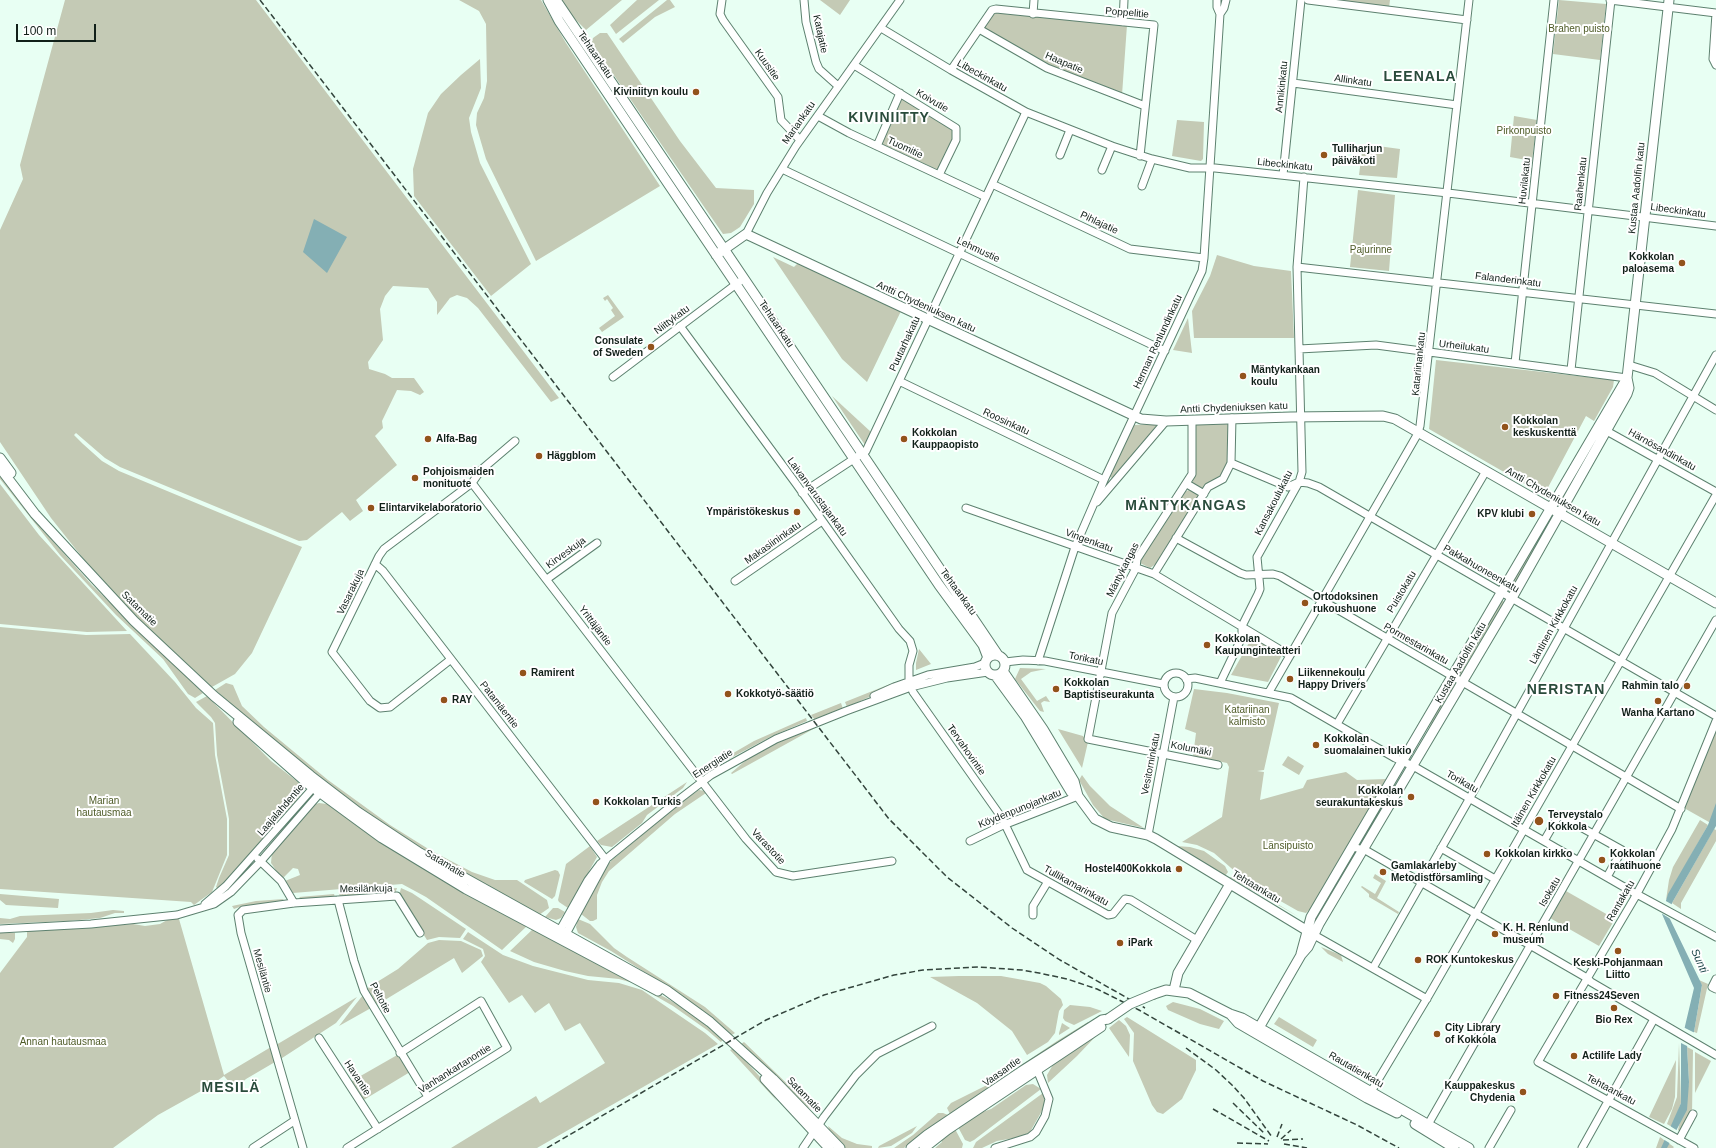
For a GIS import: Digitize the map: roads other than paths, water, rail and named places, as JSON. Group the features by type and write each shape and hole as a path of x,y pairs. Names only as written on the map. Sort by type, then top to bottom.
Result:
{"main road":[{"name":"Tehtaankatu","path":"548,0 576,46 740,282 858,456 998,655 993,655 994,667"},
{"name":"Tehtaankatu","path":"556,0 720,253"},
{"name":"Kustaa Aadolfin katu","path":"1311,933 1364,850 1512,598 1627,394 1629,388 1627,378 1668,3"},
{"name":"Mariankatu","path":"720,253 746,234"},
{"name":"Antti Chydeniuksen katu","path":"746,234 1134,417 1147,421 1383,416 1395,419 1716,603"},
{"name":"Kustaa Aadolfin katu","path":"1257,1030 1301,955 1307,949 1311,933 1312,917 1404,762 1627,378"},
{"name":"Tehtaankatu","path":"858,456 939,585 983,645 994,667 1043,729 1074,781 1078,796 1099,822 1111,827 1148,835 1311,933"},
{"name":"Satamatie","path":"0,458 53,533"},
{"name":"Satamatie","path":"0,468 35,514 92,578 134,621 214,696 318,788 420,853 470,882 562,934 651,980 693,1009 718,1029 750,1059 785,1102 840,1148"},
{"path":"1174,990 1178,972 1230,884"},
{"name":"Vaasantie","path":"924,1148 1102,1020 1108,1018 1130,1004 1154,994 1174,990"},
{"name":"Rautatienkatu","path":"1174,990 1200,998 1230,1014 1242,1018 1257,1030 1369,1095 1469,1148"},
{"name":"Vaasantie","path":"911,1148 926,1135 1036,1067"},
{"name":"Rautatienkatu","path":"1424,1125 1454,1148"},
{"name":"Satamatie","path":"816,1129 829,1148"}],"street":[{"name":"Kuusitie","path":"722,0 720,14 723,20 778,97 781,120 800,140"},
{"name":"Katajatie","path":"804,0 806,22 819,70 838,86"},
{"name":"Mariankatu","path":"746,234 767,193 800,140 900,0"},
{"path":"1033,14 1034,0"},
{"path":"1123,22 1124,0"},
{"name":"Herman Renlundinkatu","path":"1217,0 1216,7 1220,14"},
{"name":"Herman Renlundinkatu","path":"1038,661 1075,547 1095,505 1104,480 1199,278 1204,258 1220,14 1224,8 1226,0"},
{"name":"Annikinkatu","path":"1283,175 1301,0"},
{"path":"1308,0 1467,20"},
{"name":"Katariinankatu","path":"1269,692 1418,432 1423,417 1469,0"},
{"name":"Huvilakatu","path":"1515,364 1554,0"},
{"path":"1611,0 1668,3 1716,13 1712,55 1716,65"},
{"name":"Raahenkatu","path":"1572,370 1611,0"},
{"name":"Poppelitie","path":"951,70 992,10 1154,25 1140,156"},
{"name":"Libeckinkatu","path":"881,28 951,70 1026,112 1112,146 1152,159 1190,168 1210,168 1304,177 1645,216 1716,226"},
{"name":"Haapatie","path":"979,29 1047,68 1145,106"},
{"name":"Koivutie","path":"854,65 956,128 956,140 939,175"},
{"name":"Allinkatu","path":"1293,83 1457,105"},
{"path":"877,146 900,93"},
{"name":"Puutarhakatu","path":"858,456 866,451 1026,112"},
{"name":"Tuomitie","path":"818,116 849,133 986,197"},
{"path":"1060,155 1070,130"},
{"path":"1102,170 1112,146"},
{"path":"1142,186 1152,159"},
{"name":"Lehmustie","path":"782,170 959,252 1165,351"},
{"name":"Kansakoulukatu","path":"1220,683 1242,637 1242,626 1258,594 1259,573 1256,557 1299,482 1302,472 1297,267 1304,177"},
{"name":"Pihlajatie","path":"992,184 1130,249 1204,258"},
{"name":"Falanderinkatu","path":"1297,267 1716,314"},
{"name":"Niittykatu","path":"613,377 740,282"},
{"name":"Laivanvarustajankatu","path":"680,326 899,629 910,641 913,651 909,665 910,684"},
{"name":"Urheilukatu","path":"1299,349 1376,345 1627,378"},
{"name":"Läntinen Kirkkokatu","path":"1373,968 1470,798 1563,628 1716,355"},
{"path":"1629,365 1655,374 1716,410"},
{"name":"Roosinkatu","path":"899,381 1104,480"},
{"path":"1154,574 1208,487 1223,479 1231,463 1232,418"},
{"name":"Mäntykangas","path":"1088,739 1112,613 1136,568 1135,564 1192,474 1192,420"},
{"path":"1095,505 1166,421"},
{"name":"Härnösandinkatu","path":"1598,426 1716,493"},
{"name":"Vasarakuja","path":"450,660 390,707 380,708 375,706 354,683 332,652 375,564 384,549 472,483 481,470 516,441"},
{"path":"802,493 858,456"},
{"name":"Pakkahuoneenkatu","path":"1231,463 1288,487 1299,482 1308,482 1319,487 1716,716"},
{"name":"Puistokatu","path":"1337,724 1386,638 1486,471"},
{"name":"Yrittäjäntie","path":"472,483 702,781"},
{"path":"1187,484 1204,494"},
{"name":"Itäinen Kirkkokatu","path":"1369,1095 1476,914 1620,661 1670,577 1716,493"},
{"name":"Vingenkatu","path":"966,508 1154,574 1289,655"},
{"name":"Makasiininkatu","path":"735,581 822,521"},
{"name":"Pormestarinkatu","path":"1176,538 1240,573 1246,575 1259,573 1280,576 1626,779 1681,809"},
{"name":"Kirveskuja","path":"547,579 597,543"},
{"name":"Patamäentie","path":"375,564 382,571 606,860"},
{"name":"Isokatu","path":"1424,1125 1430,1121 1580,861 1716,620"},
{"name":"Torikatu","path":"994,667 1018,660 1038,661 1100,671 1163,684"},
{"name":"Energiatie","path":"562,934 588,880 600,864 625,842 702,781 776,739 910,684 940,673 975,667 994,667"},
{"path":"1173,673 1181,674 1186,679 1186,690 1181,696 1174,697 1165,691 1163,684 1166,677 1173,673"},
{"name":"Torikatu","path":"1186,679 1195,678 1269,692 1291,698 1716,937"},
{"name":"Tervahovintie","path":"910,684 1005,824"},
{"name":"Vesitorninkatu","path":"1148,835 1174,697"},
{"name":"Rantakatu","path":"1538,1062 1637,893 1681,809 1716,721"},
{"name":"Kolumäki","path":"1088,739 1218,765"},
{"name":"Varastotie","path":"702,781 746,838 773,870 780,875 793,876 892,861"},
{"name":"Laajalahdentie","path":"195,910 216,896 318,788"},
{"name":"Laajalahdentie","path":"0,929 91,924 177,915 219,902 261,861 318,788"},
{"name":"Köydenpunojankatu","path":"970,841 1005,824 1078,796"},
{"path":"1544,841 1559,815 1622,850 1607,877"},
{"name":"Tullikamarinkatu","path":"1005,824 1024,866 1027,870 1047,883 1108,916 1113,914 1125,899 1131,900 1197,940"},
{"path":"1353,847 1364,850 1476,914 1587,978 1654,1020 1716,1055"},
{"path":"1441,848 1496,879"},
{"path":"255,856 281,881 294,903"},
{"path":"1033,915 1033,906 1047,883"},
{"name":"Mesilänkuja","path":"294,903 397,896 420,933"},
{"name":"Peltotie","path":"338,900 354,961 364,991 400,1053 428,1097"},
{"name":"Mesiläntie","path":"294,903 243,910 238,915 238,921 294,1121 303,1148"},
{"name":"Tehtaankatu","path":"1311,933 1427,999"},
{"path":"1716,979 1712,987 1716,989"},
{"name":"Vanhankartanontie","path":"347,1148 507,1048 481,1001 400,1053"},
{"path":"1582,1148 1654,1020"},
{"path":"803,1148 856,1075 876,1054 932,1026"},
{"name":"Havantie","path":"319,1038 378,1129"},
{"name":"Tehtaankatu","path":"1538,1062 1694,1148"},
{"path":"995,1148 1026,1139 1032,1136 1039,1127 1049,1102 1048,1094 1036,1067"},
{"path":"1490,1148 1511,1110"},
{"path":"1677,1138 1693,1114"},
{"path":"253,1148 294,1121"}],"water":[{"path":"314,219 347,237 327,273 303,252"},
{"path":"1716,803 1716,826 1672,903 1669,914 1670,919 1702,985 1694,1032 1687,1047 1689,1082 1687,1110 1667,1148 1661,1148 1681,1103 1681,1043 1694,988 1662,914 1668,894 1708,825"}],"railway":[{"path":"260,0 889,819 947,877 1012,928 1060,960 1145,1008"},
{"path":"547,1148 766,1020 824,995 894,975 923,970 978,967 1022,970 1039,973 1067,979 1097,989 1139,1010 1263,1081 1357,1125 1399,1148"},
{"path":"1186,1048 1216,1070 1232,1085 1244,1098 1272,1137"},
{"path":"1233,1103 1264,1133"},
{"path":"1213,1109 1269,1141"},
{"path":"1277,1137 1282,1124"},
{"path":"1281,1139 1291,1130"},
{"path":"1283,1140 1303,1139"},
{"path":"1237,1143 1268,1144"},
{"path":"1284,1144 1307,1148"}],"place":[{"name":"Kiviniityn koulu","path":"696,92"},
{"name":"Tulliharjun päiväkoti","path":"1324,155"},
{"name":"Kokkolan paloasema","path":"1682,263"},
{"name":"Consulate of Sweden","path":"651,347"},
{"name":"Mäntykankaan koulu","path":"1243,376"},
{"name":"Kokkolan keskuskenttä","path":"1505,427"},
{"name":"Alfa-Bag","path":"428,439"},
{"name":"Kokkolan Kauppaopisto","path":"904,439"},
{"name":"Häggblom","path":"539,456"},
{"name":"Pohjoismaiden monituote","path":"415,478"},
{"name":"Elintarvikelaboratorio","path":"371,508"},
{"name":"Ympäristökeskus","path":"797,512"},
{"name":"KPV klubi","path":"1532,514"},
{"name":"Ortodoksinen rukoushuone","path":"1305,603"},
{"name":"Kokkolan Kaupunginteatteri","path":"1207,645"},
{"name":"Ramirent","path":"523,673"},
{"name":"Liikennekoulu Happy Drivers","path":"1290,679"},
{"name":"Rahmin talo","path":"1687,686"},
{"name":"Kokkolan Baptistiseurakunta","path":"1056,689"},
{"name":"Kokkotyö-säätiö","path":"728,694"},
{"name":"RAY","path":"444,700"},
{"name":"Wanha Kartano","path":"1658,701"},
{"name":"Kokkolan suomalainen lukio","path":"1316,745"},
{"name":"Kokkolan seurakuntakeskus","path":"1411,797"},
{"name":"Kokkolan Turkis","path":"596,802"},
{"name":"Terveystalo Kokkola","path":"1539,821"},
{"name":"Kokkolan kirkko","path":"1487,854"},
{"name":"Kokkolan raatihuone","path":"1602,860"},
{"name":"Hostel400Kokkola","path":"1179,869"},
{"name":"Gamlakarleby Metodistförsamling","path":"1383,872"},
{"name":"K. H. Renlund museum","path":"1495,934"},
{"name":"iPark","path":"1120,943"},
{"name":"Keski-Pohjanmaan Liitto","path":"1618,951"},
{"name":"ROK Kuntokeskus","path":"1418,960"},
{"name":"Fitness24Seven","path":"1556,996"},
{"name":"Bio Rex","path":"1614,1008"},
{"name":"City Library of Kokkola","path":"1437,1034"},
{"name":"Actilife Lady","path":"1574,1056"},
{"name":"Kauppakeskus Chydenia","path":"1523,1092"}],"district":[{"name":"LEENALA","path":"1420,77"},
{"name":"KIVINIITTY","path":"889,118"},
{"name":"MÄNTYKANGAS","path":"1186,506"},
{"name":"NERISTAN","path":"1566,690"},
{"name":"MESILÄ","path":"231,1088"}],"park label":[{"name":"Brahen puisto","path":"1579,29"},
{"name":"Pirkonpuisto","path":"1524,131"},
{"name":"Pajurinne","path":"1371,250"},
{"name":"Katariinan kalmisto","path":"1247,716"},
{"name":"Marian hautausmaa","path":"104,806"},
{"name":"Länsipuisto","path":"1288,846"},
{"name":"Annan hautausmaa","path":"63,1042"}],"water label":[{"name":"Sunti","path":"1699,961"}]}
